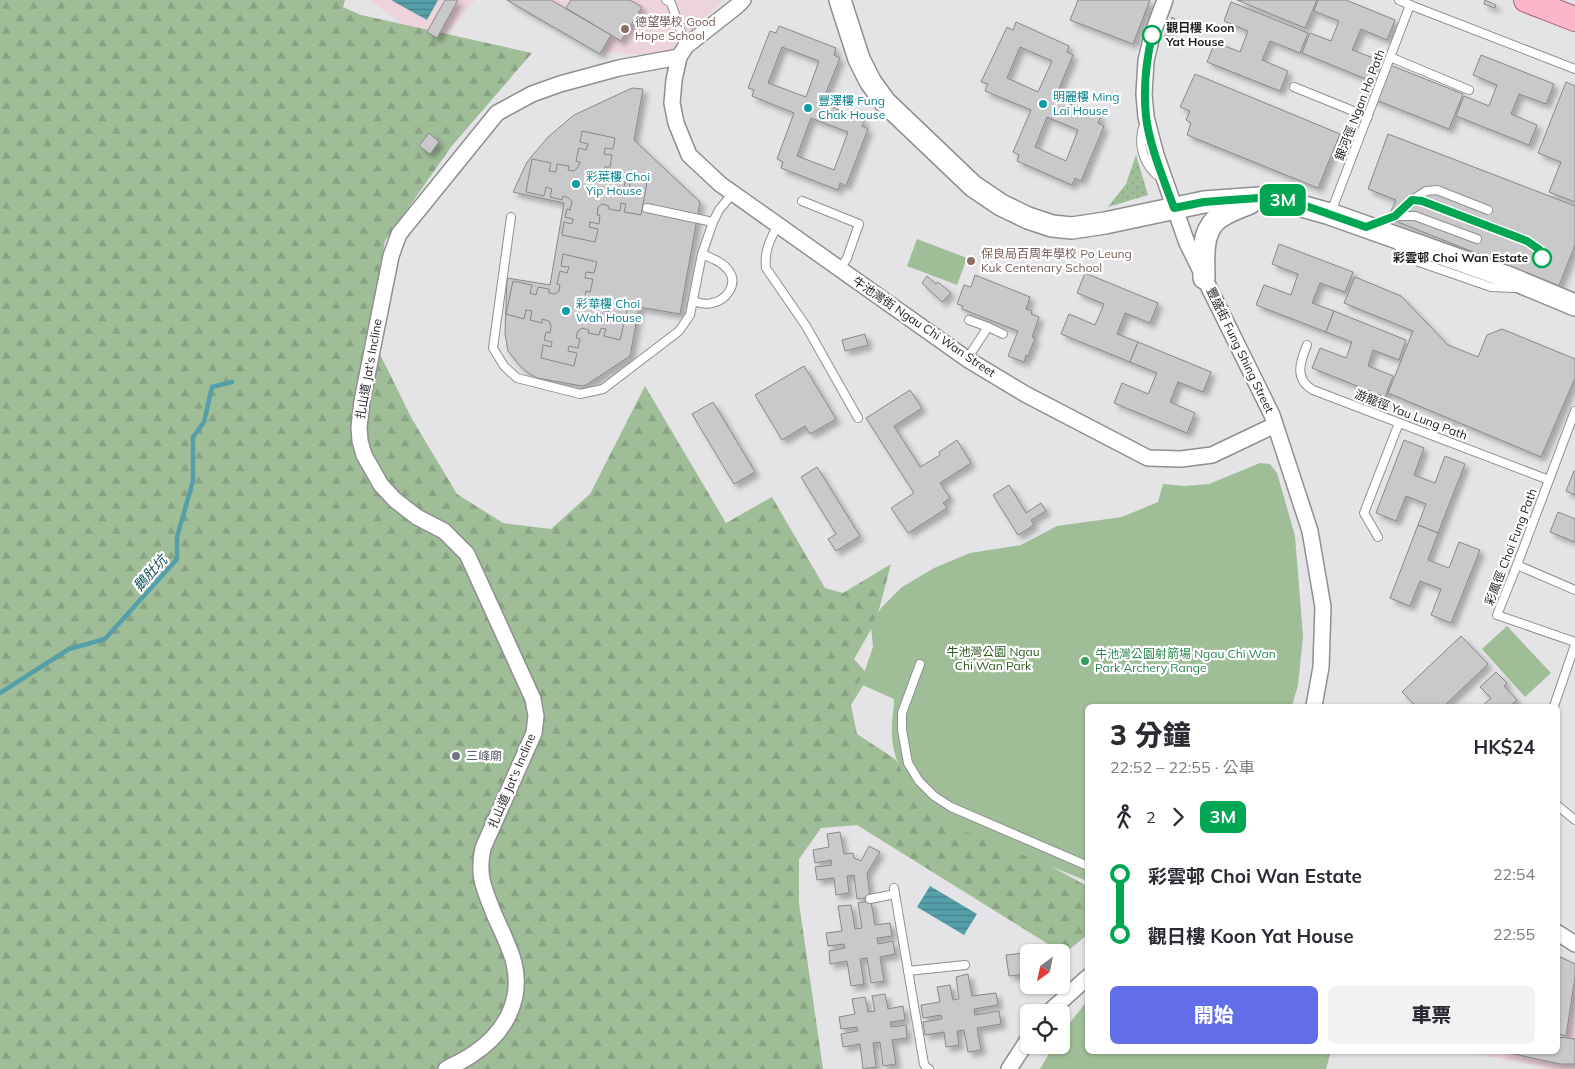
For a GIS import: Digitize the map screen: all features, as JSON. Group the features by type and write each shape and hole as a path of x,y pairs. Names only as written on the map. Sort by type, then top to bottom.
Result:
{"main road":[{"path":"840,0 859,59 870,81 885,102 973,186 1001,205 1028,218 1052,226 1072,228 1106,223 1204,202 1259,198 1280,200 1380,225 1555,294"},
{"path":"1526,0 1575,19"},
{"path":"1204,278 1204,248 1209,229 1215,221 1223,216 1259,198"}],"street":[{"name":"扎山道 Jat's Incline","path":"446,1069 473,1054 489,1042 502,1026 514,1004 516,989 514,963 482,885 480,865 483,848 534,733 536,716 533,699 468,554 444,531 417,517 395,500 381,485 364,455 359,427 362,400 391,256 399,234 497,113 532,94 560,84 682,51 743,0"},
{"name":"豐盛街 Fung Shing Street","path":"1165,0 1152,35 1146,61 1144,94 1146,118 1165,181 1187,243 1272,415 1310,531 1324,607 1321,667 1314,704"},
{"name":"牛池灣街 Ngau Chi Wan Street","path":"682,51 674,80 672,103 676,123 689,155 732,194 967,359 1025,394 1148,458 1180,459 1212,455 1275,425"},
{"path":"1560,934 1575,944"},
{"path":"1058,1004 1085,980"},
{"path":"1009,1069 1020,1052"}],"lane":[{"path":"666,0 671,3 682,51"},
{"path":"1399,0 1575,69"},
{"name":"銀河徑 Ngan Ho Path","path":"1330,214 1410,5"},
{"path":"1390,57 1469,90"},
{"path":"1294,87 1368,117"},
{"path":"1483,224 1422,201 1412,200 1426,191 1436,190 1488,210"},
{"path":"511,216 493,348 504,366 517,378 580,394 603,389 679,331 690,315 702,254 713,222 719,210 732,194"},
{"path":"802,201 859,224 847,258 840,269"},
{"path":"647,208 713,222"},
{"path":"1380,225 1406,215 1415,216 1477,239"},
{"path":"778,226 767,247 766,268 806,326 858,418"},
{"path":"693,301 704,304 719,301 726,295 733,284 732,276 724,265 702,254"},
{"path":"969,320 1003,334"},
{"path":"967,359 988,327"},
{"name":"游龍徑 Yau Lung Path","path":"1307,345 1300,362 1299,371 1303,380 1310,388 1549,480"},
{"name":"彩鳳徑 Choi Fung Path","path":"1555,704 1575,643 1497,615 1518,565 1575,410"},
{"path":"1378,537 1364,513 1398,423"},
{"path":"1518,565 1575,590"},
{"path":"920,664 902,713 902,730 908,763 919,782 934,796 951,807 1085,865"},
{"path":"1560,808 1575,820"},
{"path":"870,899 895,891 924,1064 929,1069"},
{"path":"908,971 966,965"}],"shaded area":[{"path":"369,0 475,0 439,42 420,36"},
{"name":"德望學校 Good Hope School","path":"504,0 723,0 667,58 591,50"},
{"path":"1560,955 1575,963 1575,1069 1554,1069 1477,1054 1560,1054"}],"green space":[{"path":"0,0 345,0 343,7 361,15 532,53 451,147 385,241 370,334 412,419 457,494 503,523 551,529 590,494 645,386 726,523 772,497 825,588 843,593 891,564 876,621 854,659 869,676 851,705 857,734 895,759 922,796 1085,885 1085,937 1070,949 1070,944 1048,944 857,825 821,828 799,859 799,903 823,1069 0,1069"},
{"path":"1136,155 1148,195 1108,207 1126,184"},
{"path":"917,239 967,258 957,285 907,266"},
{"name":"牛池灣公園 Ngau Chi Wan Park","path":"1260,463 1270,464 1277,473 1295,536 1303,636 1298,685 1293,704 1085,704 1085,880 964,831 926,804 906,779 894,750 892,730 894,699 858,683 864,673 873,647 871,625 881,608 902,587 934,568 970,553 1021,545 1057,526 1122,517 1158,502 1163,484 1184,486 1209,484"},
{"path":"1507,626 1551,673 1525,697 1482,649"},
{"path":"1085,1004 1085,1054 1330,1054 1326,1069 1040,1069 1049,1054 1070,1054 1070,1023"}],"water":[{"path":"391,0 438,0 427,20"},
{"path":"930,886 977,914 964,935 917,907"}],"building":[{"path":"445,0 458,0 437,38 427,32"},
{"path":"507,0 551,0 611,35 600,54"},
{"path":"571,0 630,0 642,7 621,41 566,8"},
{"path":"1078,0 1150,0 1133,44 1070,20"},
{"path":"1237,0 1317,0 1305,28"},
{"path":"1318,0 1346,0 1395,20 1387,40 1361,29 1352,50 1379,60 1371,81 1302,53 1310,33 1331,41 1339,21 1314,11"},
{"path":"1485,0 1496,5 1495,8 1484,4"},
{"name":"觀日樓 Koon Yat House","path":"1231,2 1308,33 1300,53 1270,41 1262,60 1288,71 1280,91 1207,62 1215,42 1240,52 1248,31 1224,21"},
{"path":"1172,17 1175,19 1167,39 1164,38"},
{"name":"明麗樓 Ming Lai House","path":"1016,22 1069,46 1067,52 1073,55 1055,98 1101,116 1098,123 1104,126 1081,181 1075,178 1072,185 1017,161 1019,155 1013,152 1031,110 985,91 988,84 981,82 1007,27 1013,30","holes":["1020,47 1052,61 1038,92 1007,78","1047,117 1078,130 1066,161 1035,147"]},
{"name":"豐澤樓 Fung Chak House","path":"779,26 836,48 834,55 840,58 822,103 865,120 862,126 868,129 846,186 840,183 838,190 781,168 783,162 777,159 794,113 752,96 754,90 748,88 770,31 776,33","holes":["782,47 819,61 806,97 768,83","811,118 848,132 834,170 797,156"]},
{"path":"1481,55 1554,84 1546,104 1519,94 1511,114 1537,125 1529,145 1456,116 1464,96 1489,106 1497,85 1473,75"},
{"path":"1380,61 1463,94 1449,129 1366,96"},
{"path":"1195,74 1340,134 1318,188 1187,135 1191,123 1186,120 1190,111 1180,107"},
{"path":"1566,82 1575,86 1575,202 1549,192 1561,162 1538,153"},
{"path":"632,88 643,89 634,140 700,202 680,314 639,307 630,356 586,385 582,386 537,378 520,366 508,351 505,333 507,278 550,285 564,203 513,192 527,162 548,137 574,115"},
{"name":"彩葉樓 Choi Yip House","path":"582,131 615,138 613,149 605,148 604,154 612,155 610,167 605,167 606,177 613,179 614,175 626,177 624,187 629,188 631,179 647,182 641,215 624,212 626,204 621,203 620,211 609,209 609,206 602,204 598,207 597,215 600,215 599,224 590,222 589,227 598,229 595,242 562,235 564,222 572,224 573,219 565,217 567,209 570,210 572,202 569,198 563,196 562,200 550,197 552,189 546,187 544,196 526,192 532,159 551,163 549,171 556,172 557,164 569,166 568,170 574,171 578,167 580,162 576,161 579,148 586,150 588,144 580,142"},
{"path":"429,133 439,142 430,154 419,146"},
{"path":"1388,134 1575,206 1575,245 1559,286 1388,218 1396,200 1368,189"},
{"path":"1279,244 1353,272 1345,292 1320,283 1312,303 1334,311 1326,332 1256,305 1264,285 1291,295 1298,274 1272,264"},
{"name":"彩華樓 Choi Wah House","path":"563,254 597,262 594,273 586,272 585,278 593,279 590,292 586,291 587,301 594,303 595,299 606,302 604,311 609,312 611,303 628,307 620,340 604,336 606,329 601,328 599,335 588,333 589,330 582,328 578,331 576,338 580,339 578,348 569,346 568,351 577,353 574,366 541,358 543,345 551,347 552,342 544,340 546,332 550,333 551,326 549,321 542,319 542,323 530,320 532,311 526,310 524,319 506,314 513,281 532,285 530,293 536,295 538,287 549,289 549,293 555,294 559,291 560,285 557,284 560,271 567,273 569,267 561,266"},
{"path":"1085,273 1158,303 1150,323 1125,313 1117,334 1138,342 1130,362 1061,334 1069,314 1095,325 1104,304 1077,293"},
{"path":"975,275 1030,297 1026,309 1032,311 1031,314 1039,317 1032,337 1035,338 1024,362 1008,356 1018,331 962,309 963,306 957,304 964,285 971,287"},
{"path":"927,276 951,293 942,302 922,283"},
{"path":"1355,277 1401,296 1448,345 1478,357 1487,335 1502,329 1575,359 1575,378 1541,457 1388,393 1413,331 1344,303"},
{"path":"1334,311 1406,340 1399,360 1373,350 1368,366 1393,376 1385,397 1312,368 1320,348 1346,358 1352,342 1326,332"},
{"path":"865,334 868,345 845,351 842,340"},
{"path":"1138,342 1211,372 1203,392 1178,382 1170,402 1195,413 1187,433 1114,403 1122,383 1148,394 1157,373 1130,362"},
{"path":"804,366 836,419 810,434 805,426 782,440 755,395"},
{"path":"910,390 922,408 894,426 920,467 940,455 939,452 957,440 971,463 940,483 950,498 943,503 947,508 908,533 891,508 914,493 866,418"},
{"path":"713,402 755,472 734,484 692,414"},
{"path":"1404,440 1424,448 1414,475 1435,483 1445,456 1465,464 1438,533 1418,525 1426,504 1406,496 1396,521 1376,513"},
{"path":"817,467 860,536 836,551 828,539 836,534 801,477"},
{"path":"1575,471 1575,495 1566,491"},
{"path":"1009,485 1026,513 1041,503 1046,511 1031,520 1034,525 1018,535 993,495"},
{"path":"1558,512 1575,519 1575,542 1550,532"},
{"path":"1418,525 1438,533 1428,560 1449,568 1459,542 1480,550 1451,623 1431,615 1441,589 1420,581 1410,606 1390,598"},
{"path":"1461,636 1488,664 1446,704 1414,704 1402,692"},
{"path":"1496,672 1507,683 1504,686 1517,700 1512,704 1484,704 1491,698 1480,687"},
{"path":"840,832 844,854 853,853 854,858 861,861 869,846 880,852 867,873 870,897 857,899 854,875 847,876 849,893 836,895 834,878 817,880 815,867 832,865 831,860 815,863 813,850 829,847 827,834"},
{"path":"871,901 875,925 890,923 892,936 877,938 878,944 893,941 895,954 880,957 884,981 871,983 867,958 860,959 864,984 851,986 847,961 830,964 829,951 845,948 844,944 828,946 826,933 842,931 838,906 851,905 855,929 862,928 858,903"},
{"path":"1020,953 1020,975 1009,976 1006,955"},
{"path":"1560,957 1575,964 1575,977 1566,1036 1560,1034"},
{"path":"968,974 972,996 996,993 998,1005 974,1009 975,1015 999,1011 1001,1024 977,1028 981,1050 968,1052 964,1030 957,1031 959,1045 946,1047 944,1032 925,1035 923,1022 942,1019 941,1015 923,1018 921,1005 940,1002 937,987 950,985 953,1000 959,999 956,977"},
{"path":"885,994 888,1009 903,1006 905,1020 890,1022 891,1027 906,1025 907,1038 892,1040 896,1064 883,1066 880,1042 873,1043 876,1067 863,1069 860,1044 843,1047 841,1034 858,1031 857,1027 841,1029 839,1017 855,1014 852,999 865,997 868,1012 875,1011 872,996"},
{"path":"1560,1037 1575,1039 1575,1064 1560,1064 1514,1054 1560,1054"}],"waterway":[{"name":"鵝肚坑","path":"0,693 69,649 105,639 177,559 177,537 193,481 193,437 204,422 212,387 232,382"}],"bus line":[{"name":"3M","path":"1152,35 1146,61 1144,94 1146,118 1174,208 1204,202 1230,200 1259,198 1280,200 1303,205 1366,227 1395,216 1412,200 1422,201 1527,241 1540,250 1542,258"}],"place":[{"name":"德望學校 Good Hope School","path":"625,29"},
{"name":"觀日樓 Koon Yat House","path":"1152,35"},
{"name":"明麗樓 Ming Lai House","path":"1043,104"},
{"name":"豐澤樓 Fung Chak House","path":"808,108"},
{"name":"彩葉樓 Choi Yip House","path":"576,184"},
{"name":"彩雲邨 Choi Wan Estate","path":"1542,258"},
{"name":"保良局百周年學校 Po Leung Kuk Centenary School","path":"971,261"},
{"name":"彩華樓 Choi Wah House","path":"566,311"},
{"name":"牛池灣公園射箭場 Ngau Chi Wan Park Archery Range","path":"1085,661"},
{"name":"三峰廟","path":"456,756"}]}
